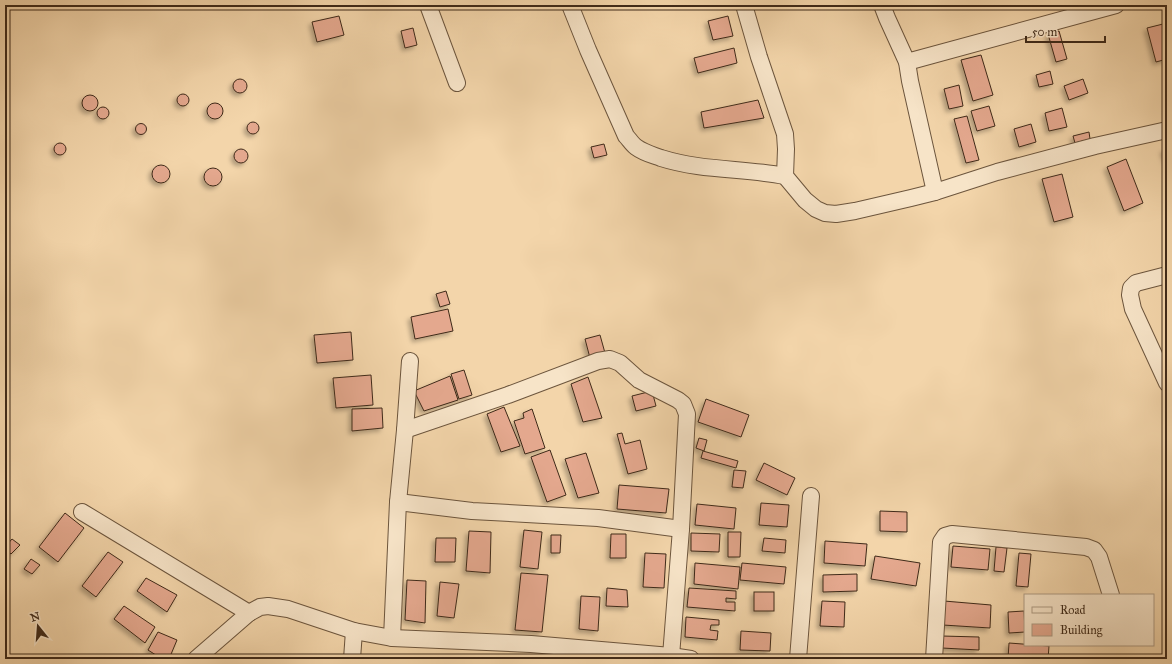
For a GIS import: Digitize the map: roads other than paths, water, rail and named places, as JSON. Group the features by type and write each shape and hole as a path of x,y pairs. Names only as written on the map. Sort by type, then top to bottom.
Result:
{"street":[{"path":"428,5 457,83"},
{"path":"570,5 626,136 635,146 646,153 679,164 738,171 766,172 785,176 805,200 816,209 825,213 836,214 856,211 935,192 997,172 1095,146 1167,130"},
{"path":"744,5 759,57 785,134 785,176"},
{"path":"882,5 907,62 911,88 935,192"},
{"path":"907,62 1116,5"},
{"path":"1167,275 1136,283 1131,288 1130,295 1133,309 1167,383"},
{"path":"405,430 508,395 598,361 610,359 620,363 639,380 683,404 687,414 681,529 671,656"},
{"path":"392,638 398,502 410,361"},
{"path":"798,659 811,496"},
{"path":"398,502 472,511 598,518 681,529"},
{"path":"82,512 249,612"},
{"path":"934,659 941,542 945,536 952,534 1086,547 1094,550 1100,557 1111,594"},
{"path":"196,659 249,612 260,607 268,606 288,609 354,632 392,638 530,651 671,656 691,659"},
{"path":"352,659 354,632"}]}
